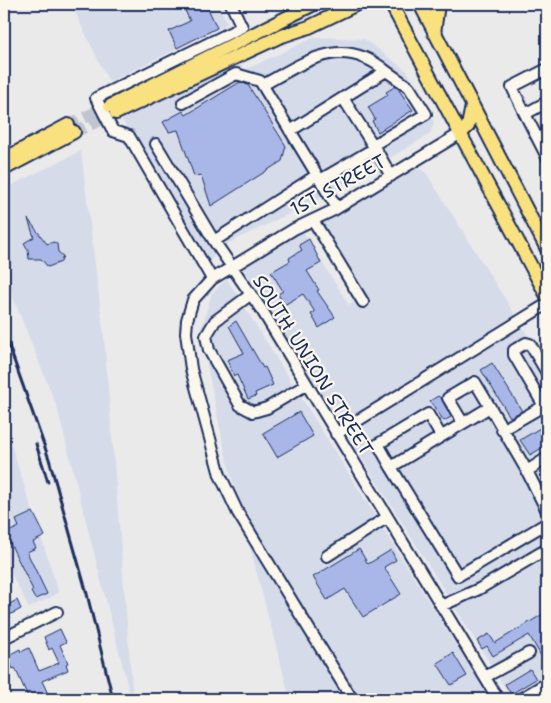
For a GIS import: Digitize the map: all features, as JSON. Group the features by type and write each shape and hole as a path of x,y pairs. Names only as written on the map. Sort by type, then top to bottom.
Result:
{"main road":[{"path":"310,5 129,96 113,110 279,37 308,27 357,4"},
{"path":"391,4 547,296"},
{"path":"420,4 547,249"},
{"path":"434,33 438,4"},
{"path":"461,133 468,126 472,106"},
{"path":"4,159 71,129 4,169"}],"street":[{"path":"212,279 129,136 113,131 96,98 242,26 230,4"},
{"path":"214,241 319,178 375,149 426,114 409,87 376,63 359,56 337,53 321,54 262,85"},
{"path":"547,69 512,87 547,157"},
{"path":"290,130 386,71"},
{"path":"183,103 236,74 260,81 338,208"},
{"path":"343,98 391,176"},
{"path":"525,114 547,102"},
{"name":"1ST STREET","path":"232,267 294,229 338,208 461,133"},
{"path":"156,144 214,241 232,267"},
{"path":"313,220 363,302"},
{"name":"SOUTH UNION STREET","path":"352,699 238,513 220,475 191,369 186,333 193,300 212,279 232,267 267,318 386,518 498,699"},
{"path":"250,295 215,321 206,336 209,350 240,405 253,412 267,408 306,385"},
{"path":"336,434 547,304"},
{"path":"502,430 545,405 514,355 514,350 526,343 530,344 547,373"},
{"path":"463,423 448,398 475,382 527,471 547,511"},
{"path":"391,468 490,407"},
{"path":"441,436 428,414 378,444 458,576 547,523"},
{"path":"527,471 547,458"},
{"path":"327,556 386,518"},
{"path":"441,606 479,589 547,549"},
{"path":"4,638 58,612"},
{"path":"485,677 529,653"},
{"path":"520,699 547,683"}],"shaded area":[{"path":"71,4 218,4 228,24 109,82"},
{"path":"315,37 364,39 407,71 434,122 430,134 331,193 229,243 208,262 120,117 238,60 244,70"},
{"path":"81,151 104,337 133,699 131,699 57,407 4,275 4,189"},
{"path":"415,168 425,171 547,366 547,699 512,699 242,266 302,230 349,305 359,298 314,225"},
{"path":"227,279 490,699 290,699 225,452 200,332 212,293"},
{"path":"4,423 59,593 29,608 4,559"}],"building":[{"path":"182,4 206,4 217,28 177,48 169,31 190,21"},
{"path":"240,82 248,85 286,146 282,161 211,206 201,175 194,176 178,130 169,132 163,122 183,111 186,115"},
{"path":"396,86 413,110 378,132 372,121 375,119 368,107 388,95 386,92"},
{"path":"28,219 47,244 54,242 57,244 58,252 63,256 61,262 48,267 41,259 29,259 28,250 24,243 34,237"},
{"path":"309,239 321,263 307,271 319,290 317,291 335,317 319,328 311,314 315,312 303,294 284,305 278,294 283,291 271,272 290,261 289,258 302,250 299,245"},
{"path":"236,321 263,368 265,367 273,385 255,393 256,396 248,399 237,375 234,376 227,360 244,353 229,326"},
{"path":"492,363 522,411 510,417 481,370"},
{"path":"438,396 451,417 444,421 430,401"},
{"path":"299,412 313,436 277,457 263,433"},
{"path":"545,425 547,429 547,445 530,455 520,440"},
{"path":"33,512 45,536 33,542 36,548 27,552 47,594 35,599 31,592 33,590 10,543 4,546 4,534 19,527 16,520"},
{"path":"359,549 368,564 391,550 396,560 384,567 401,594 363,617 345,589 327,600 313,577"},
{"path":"17,600 21,609 4,618 4,607"},
{"path":"543,614 547,620 547,666 529,635 493,656 487,646 482,649 477,641 489,634 495,643"},
{"path":"60,629 66,642 60,645 68,663 66,664 68,670 42,681 49,696 43,699 29,699 15,668 13,669 7,656 20,649 21,652 29,648 39,671 59,663 52,648 49,650 44,637"},
{"path":"453,653 467,676 451,685 437,663"},
{"path":"530,669 536,679 511,694 505,684"}],"waterway":[{"path":"239,504 320,637"}],"tunnel":[{"path":"68,125 110,106"},
{"path":"74,132 116,113"}],"railway":[{"path":"4,332 49,459 87,594 113,699"},
{"path":"36,444 48,482"}]}
